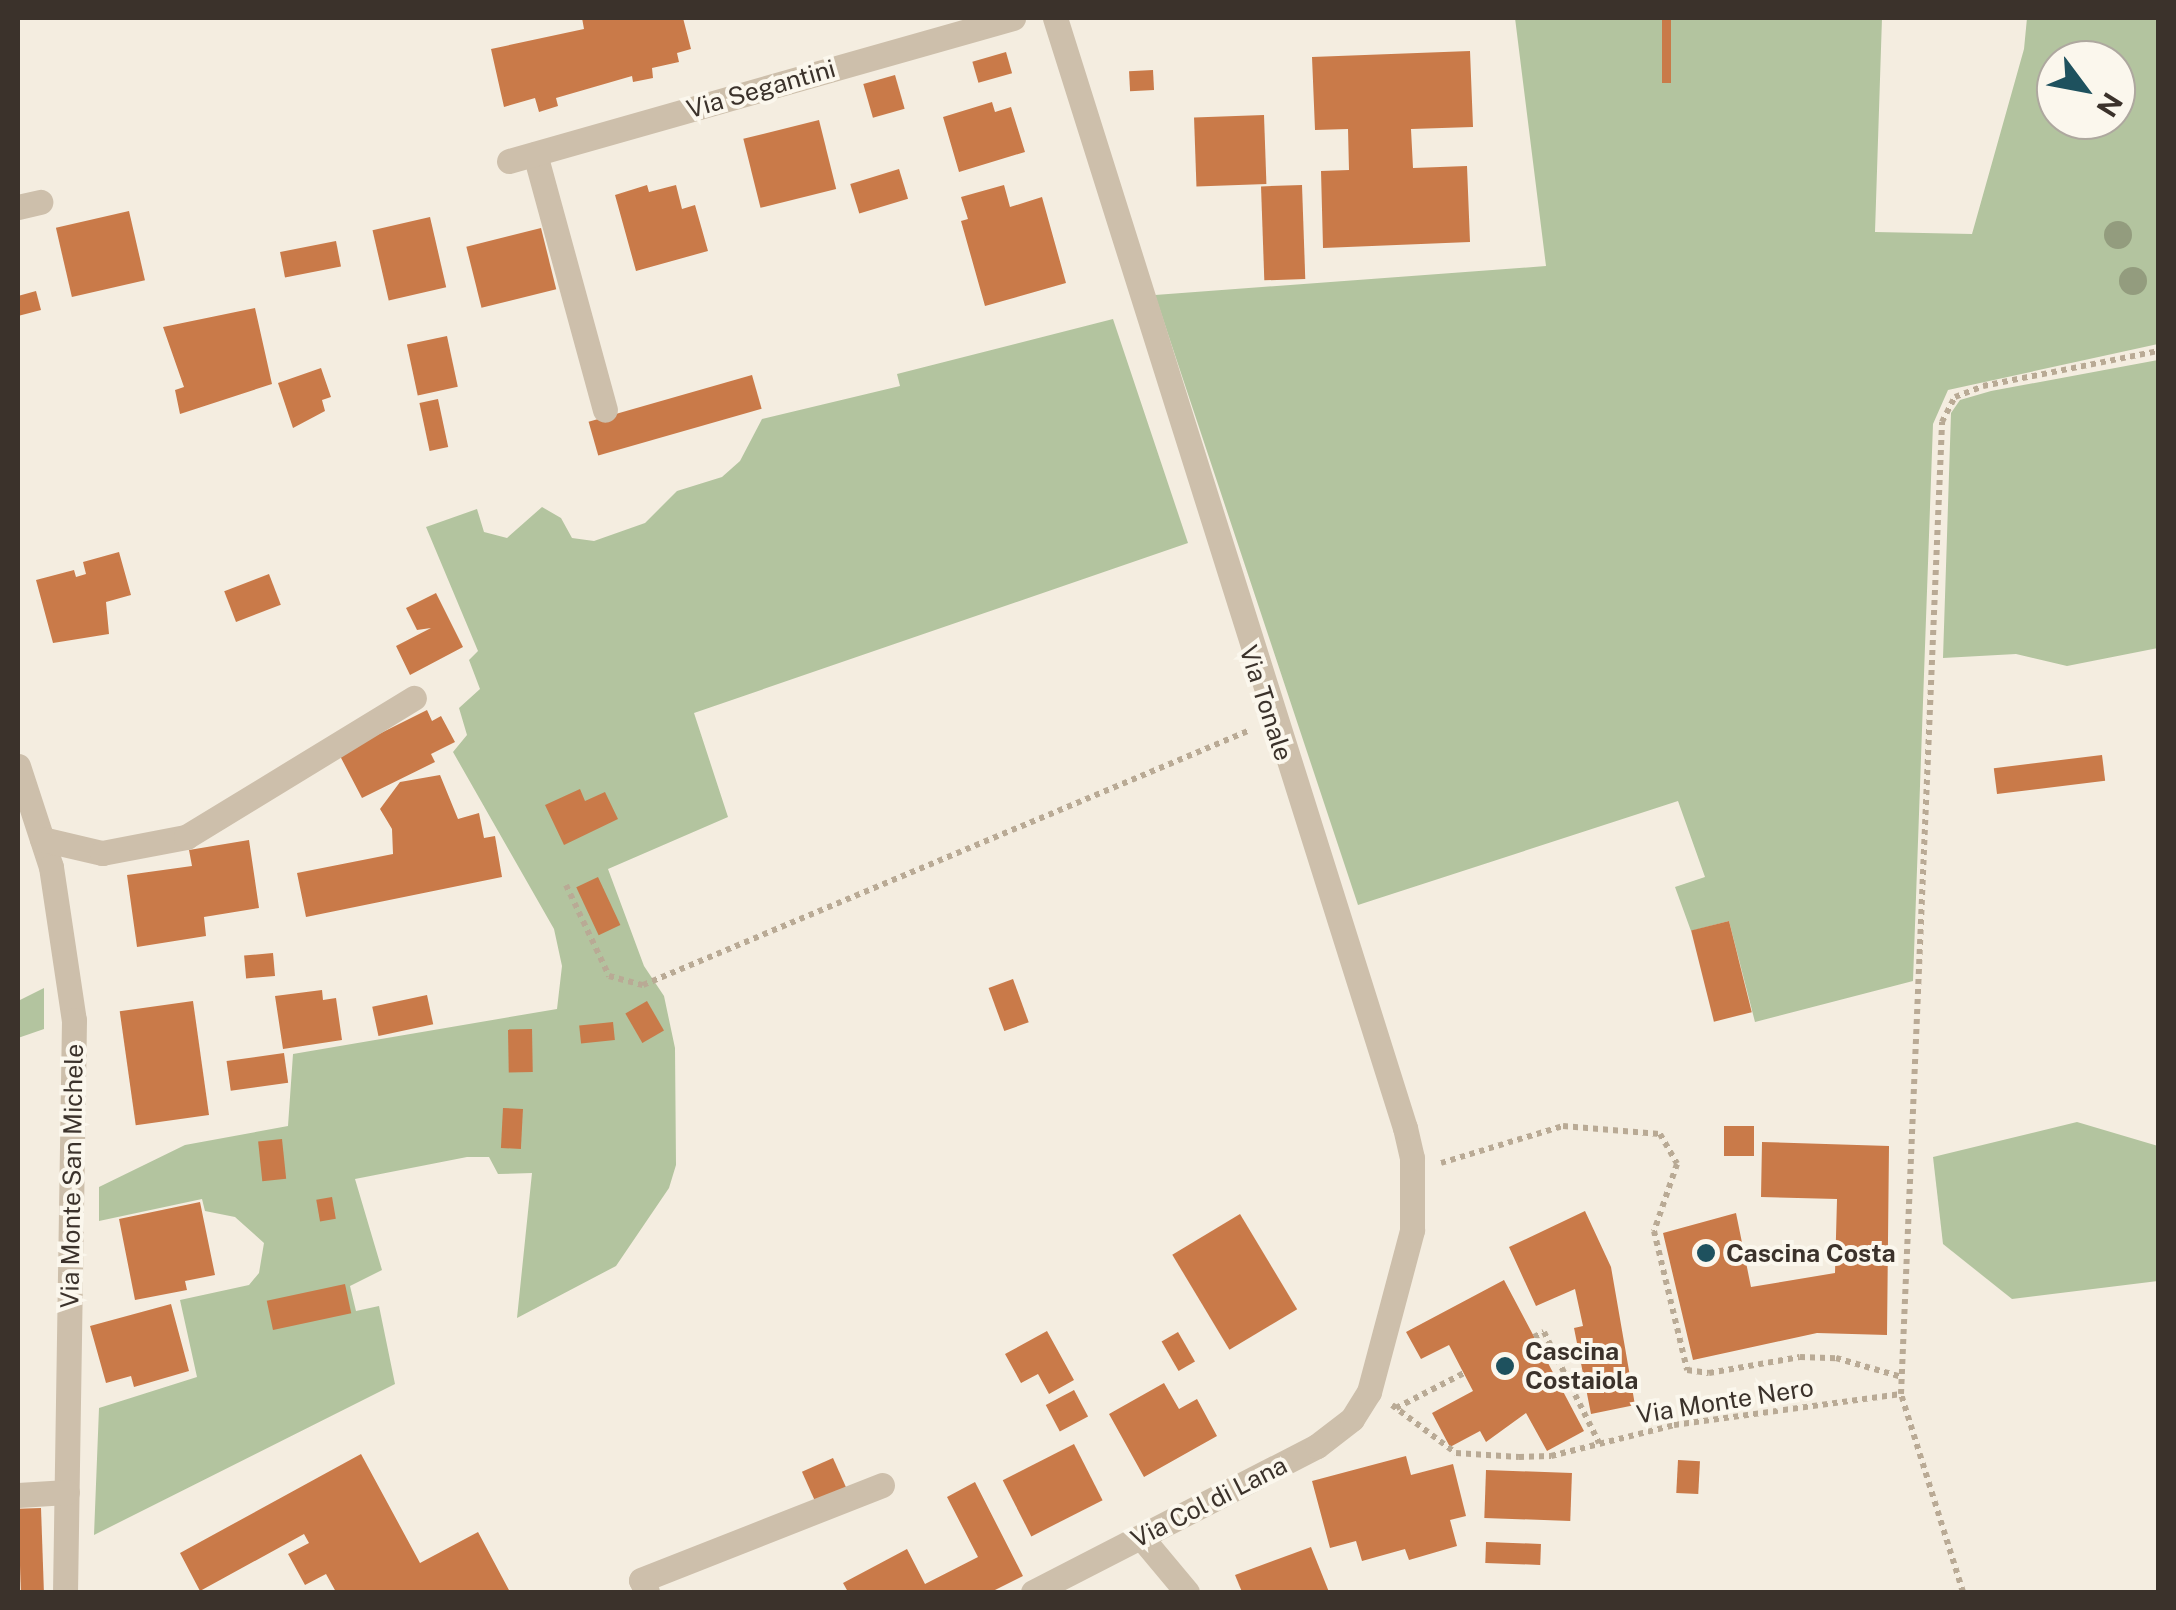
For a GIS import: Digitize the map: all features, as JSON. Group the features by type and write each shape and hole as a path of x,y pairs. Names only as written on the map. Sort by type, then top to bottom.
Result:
{"street":[{"name":"Via Segantini","path":"509,161 1013,18"},
{"name":"Via Tonale","path":"1055,18 1412,1158 1412,1230 1370,1392"},
{"path":"535,154 605,410"},
{"path":"42,839 102,853 186,838 414,698"},
{"name":"Via Monte San Michele","path":"18,766 42,839 74,1020 65,1592"},
{"name":"Via Col di Lana","path":"1032,1592 1316,1446 1352,1419 1370,1392"},
{"path":"647,1592 641,1580 882,1485"},
{"path":"18,1495 67,1492"},
{"path":"1141,1538 1187,1592"}],"path":[{"path":"1963,1592 1901,1394 1942,422 1955,397 1983,386 2158,351"},
{"path":"566,886 609,976 643,986 1272,720"},
{"path":"1412,1158 1452,1162 1518,1136 1576,1124 1660,1134 1677,1164 1654,1232 1687,1370 1697,1375 1777,1357 1818,1357 1902,1377"},
{"path":"1534,1337 1544,1332 1600,1443"},
{"path":"1396,1408 1464,1373"},
{"name":"Via Monte Nero","path":"1370,1392 1456,1453 1551,1456 1674,1426 1901,1394"}],"green space":[{"path":"1515,18 1882,18 1875,232 1972,234 2024,49 2027,18 2158,18 2158,344 1948,390 1933,424 1913,981 1755,1022 1729,921 1691,931 1675,887 1705,877 1678,801 1358,905 1155,295 1546,266"},
{"path":"1113,319 1188,543 694,713 728,817 608,869 644,966 664,996 675,1048 676,1165 669,1188 616,1266 517,1318 532,1173 498,1174 489,1157 467,1157 355,1179 382,1270 350,1286 356,1311 379,1306 395,1384 94,1535 99,1408 197,1377 180,1300 249,1285 259,1273 264,1243 235,1217 205,1211 202,1199 99,1221 99,1187 185,1145 288,1126 293,1054 557,1009 562,966 554,929 453,752 467,735 459,708 480,689 469,660 478,651 426,527 477,509 484,532 507,538 542,507 561,518 572,538 594,541 645,523 677,491 722,477 740,461 762,419 900,386 897,374"},
{"path":"2158,360 2158,648 2067,666 2016,654 1943,658 1951,413 1960,400"},
{"path":"44,988 44,1029 18,1038 18,1001"},
{"path":"2077,1122 2158,1146 2158,1281 2012,1299 1943,1244 1933,1157"}],"building":[{"path":"582,18 683,18 691,49 677,53 679,62 652,68 653,78 633,82 632,76 556,98 558,106 539,112 535,98 504,107 491,49 584,29"},
{"path":"1662,18 1671,18 1671,83 1662,83"},
{"path":"1470,51 1473,127 1411,129 1413,168 1467,166 1470,242 1323,248 1321,171 1349,170 1348,129 1315,130 1312,57"},
{"path":"1006,52 1012,73 978,83 972,62"},
{"path":"1153,70 1154,90 1130,91 1129,71"},
{"path":"895,75 905,109 873,118 863,84"},
{"path":"992,102 995,112 1011,107 1025,152 959,172 943,117"},
{"path":"1264,115 1266,184 1196,186 1194,117"},
{"path":"819,120 836,189 760,208 743,139"},
{"path":"899,169 908,199 859,214 850,184"},
{"path":"647,185 649,192 676,185 682,209 695,205 708,251 636,271 615,195"},
{"path":"1004,185 1010,207 1042,197 1066,283 985,306 961,221 968,219 961,197"},
{"path":"1302,185 1305,279 1264,280 1261,186"},
{"path":"129,211 145,280 72,297 56,228"},
{"path":"430,217 446,287 389,300 373,230"},
{"path":"541,228 556,289 482,308 466,247"},
{"path":"336,241 341,267 285,277 280,252"},
{"path":"36,291 41,310 18,316 18,296"},
{"path":"255,308 272,384 180,414 175,390 184,387 163,327"},
{"path":"447,336 458,387 418,395 407,345"},
{"path":"321,368 331,397 322,400 325,411 293,428 278,383"},
{"path":"752,375 762,409 598,456 589,422"},
{"path":"438,399 448,447 430,451 419,403"},
{"path":"119,552 131,595 106,602 109,634 53,643 36,580 74,570 76,577 86,574 83,562"},
{"path":"269,574 281,605 236,622 224,591"},
{"path":"436,593 463,647 410,675 396,646 431,628 417,630 406,608"},
{"path":"427,710 432,721 441,716 455,742 431,754 435,762 362,798 339,754"},
{"path":"2102,755 2105,781 1997,794 1994,768"},
{"path":"440,775 458,819 479,813 484,838 495,836 502,877 306,917 297,873 393,854 392,829 380,809 400,782"},
{"path":"580,789 585,801 605,792 618,819 564,845 545,805"},
{"path":"249,840 259,908 204,917 206,936 137,947 127,875 192,866 189,850"},
{"path":"598,877 620,925 599,935 576,887"},
{"path":"1729,921 1752,1012 1714,1022 1691,930"},
{"path":"273,953 275,976 246,978 244,956"},
{"path":"1013,979 1029,1022 1004,1031 989,988"},
{"path":"322,990 323,1000 336,998 342,1040 283,1049 275,996"},
{"path":"427,995 433,1024 378,1036 372,1007"},
{"path":"193,1001 209,1115 136,1125 120,1011"},
{"path":"647,1001 664,1030 642,1043 625,1013"},
{"path":"613,1022 615,1040 581,1043 579,1026"},
{"path":"508,1029 532,1029 533,1072 509,1072"},
{"path":"284,1053 288,1083 231,1091 227,1061"},
{"path":"503,1108 523,1109 521,1149 501,1148"},
{"path":"1724,1126 1754,1126 1754,1156 1724,1156"},
{"path":"282,1139 286,1179 262,1181 258,1142"},
{"name":"Cascina Costa","path":"1762,1142 1889,1146 1887,1335 1817,1333 1693,1360 1663,1233 1736,1213 1751,1287 1835,1273 1837,1199 1761,1197"},
{"path":"332,1197 336,1219 320,1221 316,1200"},
{"path":"200,1202 215,1275 185,1281 187,1290 135,1300 119,1219"},
{"path":"1585,1211 1611,1267 1635,1405 1591,1414 1574,1328 1583,1326 1575,1289 1536,1306 1509,1247"},
{"path":"1240,1214 1297,1309 1229,1350 1172,1255"},
{"name":"Cascina Costaiola","path":"1504,1280 1584,1431 1547,1451 1526,1413 1486,1442 1480,1431 1450,1447 1432,1413 1473,1391 1449,1345 1421,1359 1406,1332"},
{"path":"345,1284 351,1313 273,1330 267,1301"},
{"path":"171,1304 189,1371 134,1387 131,1376 106,1383 90,1326"},
{"path":"1047,1331 1074,1380 1049,1394 1038,1374 1021,1383 1005,1354"},
{"path":"1178,1332 1195,1361 1179,1371 1162,1342"},
{"path":"1164,1383 1179,1409 1197,1399 1217,1436 1144,1477 1109,1414"},
{"path":"1074,1390 1088,1416 1060,1432 1046,1405"},
{"path":"1074,1444 1103,1500 1031,1536 1003,1480"},
{"path":"361,1454 420,1563 478,1532 510,1592 336,1592 326,1574 305,1585 288,1554 309,1543 304,1534 200,1591 180,1553"},
{"path":"1406,1456 1411,1475 1453,1464 1466,1516 1450,1520 1457,1546 1409,1560 1405,1549 1362,1561 1356,1541 1330,1548 1312,1481"},
{"path":"833,1458 846,1487 815,1501 802,1472"},
{"path":"1678,1460 1700,1461 1698,1494 1676,1493"},
{"path":"1486,1470 1572,1473 1570,1521 1484,1518"},
{"path":"975,1482 1023,1576 991,1592 848,1592 843,1583 907,1549 925,1584 978,1557 947,1497"},
{"path":"41,1508 44,1592 21,1592 18,1509"},
{"path":"1486,1542 1541,1544 1540,1565 1485,1563"},
{"path":"1311,1547 1329,1592 1242,1592 1235,1575"}],"place":[{"name":"Cascina Costa","path":"1706,1253"},
{"name":"Cascina Costaiola","path":"1505,1366"}]}
